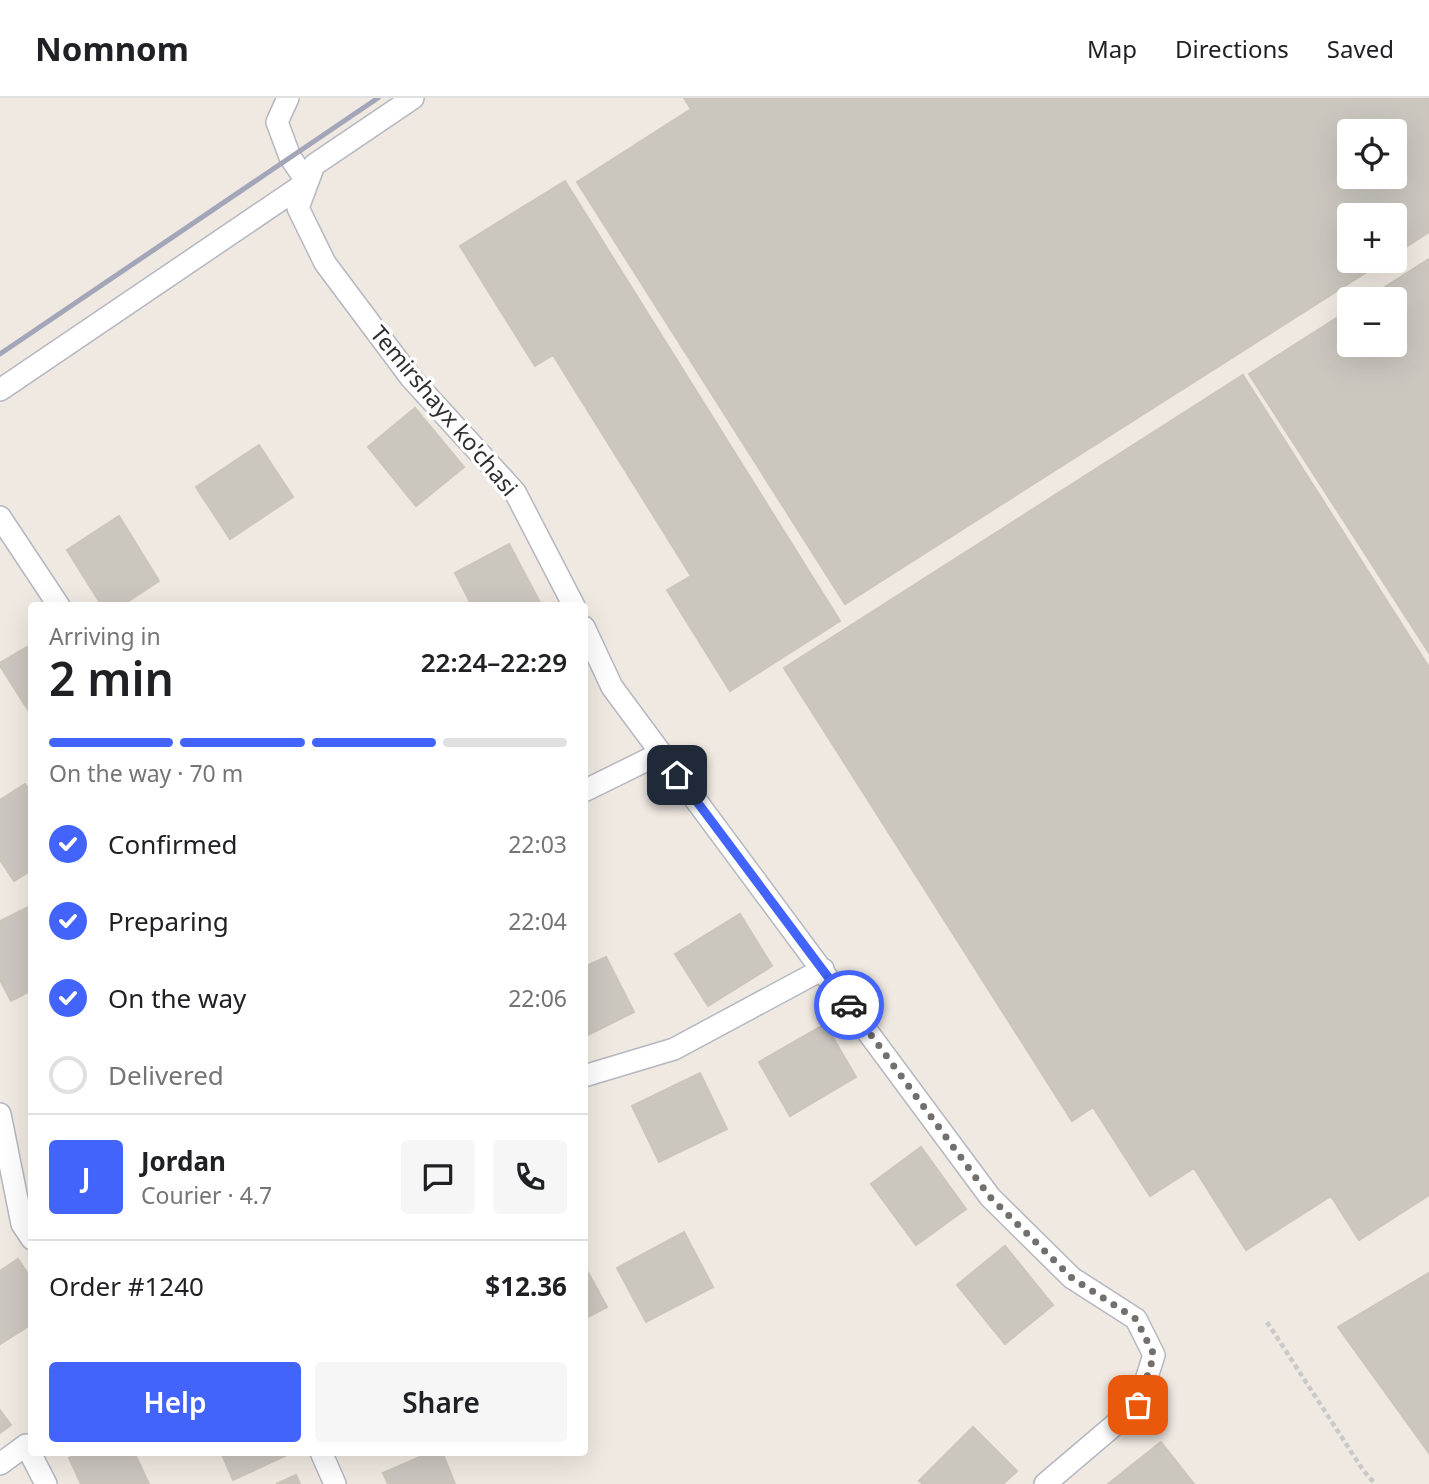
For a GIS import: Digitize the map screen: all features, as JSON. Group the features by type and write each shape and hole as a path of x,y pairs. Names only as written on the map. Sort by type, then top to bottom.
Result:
{"street":[{"path":"288,98 277,122 290,157 307,182"},
{"name":"Temirshayx ko'chasi","path":"413,98 314,165 298,208 325,263 411,378 514,492 573,602"},
{"name":"Temirshayx ko'chasi","path":"0,390 307,182"},
{"path":"0,517 56,602"},
{"path":"588,636 612,687 990,1197 1072,1278 1136,1319 1154,1355 1138,1405 1045,1484"},
{"path":"588,790 661,753"},
{"path":"588,1075 674,1049 822,969"},
{"path":"0,1114 22,1224 28,1233"},
{"path":"0,1464 26,1445 28,1449"},
{"path":"32,1456 46,1484"},
{"path":"323,1456 335,1484"}],"path":[{"path":"1267,1322 1363,1470 1375,1484"}],"building":[{"path":"684,98 1429,98 1429,232 1407,246 1407,203 1337,203 1337,273 1365,273 1343,287 1337,287 1337,291 845,604 577,182 691,109"},
{"path":"565,181 840,621 730,691 667,590 691,576 553,355 535,366 460,246"},
{"path":"1429,259 1429,653 1249,374 1337,318 1337,357 1407,357 1407,287 1385,287"},
{"path":"1243,375 1429,667 1429,1195 1359,1240 1331,1196 1246,1250 1194,1168 1150,1196 1093,1107 1072,1121 784,668"},
{"path":"415,408 464,467 416,506 368,447"},
{"path":"259,445 293,497 230,539 196,487"},
{"path":"119,516 159,581 127,602 100,602 67,550"},
{"path":"509,544 540,602 470,602 455,573"},
{"path":"28,646 28,710 0,666 0,663"},
{"path":"25,784 28,788 28,872 14,881 0,860 0,800"},
{"path":"28,907 28,992 11,1001 0,980 0,921"},
{"path":"740,914 772,966 708,1006 675,954"},
{"path":"606,957 634,1012 588,1035 588,965"},
{"path":"825,1024 856,1077 790,1116 759,1062"},
{"path":"700,1073 727,1129 659,1162 632,1106"},
{"path":"921,1147 966,1209 916,1245 871,1184"},
{"path":"684,1232 713,1287 646,1322 617,1268"},
{"path":"1005,1246 1053,1305 1005,1344 957,1285"},
{"path":"18,1259 28,1274 28,1326 0,1344 0,1271"},
{"path":"588,1272 607,1307 588,1317"},
{"path":"1429,1273 1429,1453 1338,1327"},
{"path":"0,1410 11,1425 0,1433"},
{"path":"973,1427 1017,1471 1003,1484 923,1484 919,1481"},
{"path":"1161,1442 1194,1484 1108,1484"},
{"path":"136,1456 149,1484 81,1484 69,1458"},
{"path":"223,1456 285,1456 233,1480"},
{"path":"422,1456 444,1456 455,1484 388,1484 383,1473"},
{"path":"296,1475 300,1484 276,1484"}],"railway":[{"path":"0,354 378,98"}],"way so far":[{"path":"849,1005 990,1197 1072,1278 1136,1319 1154,1355 1138,1405"}],"route":[{"path":"677,775 849,1005"}]}
